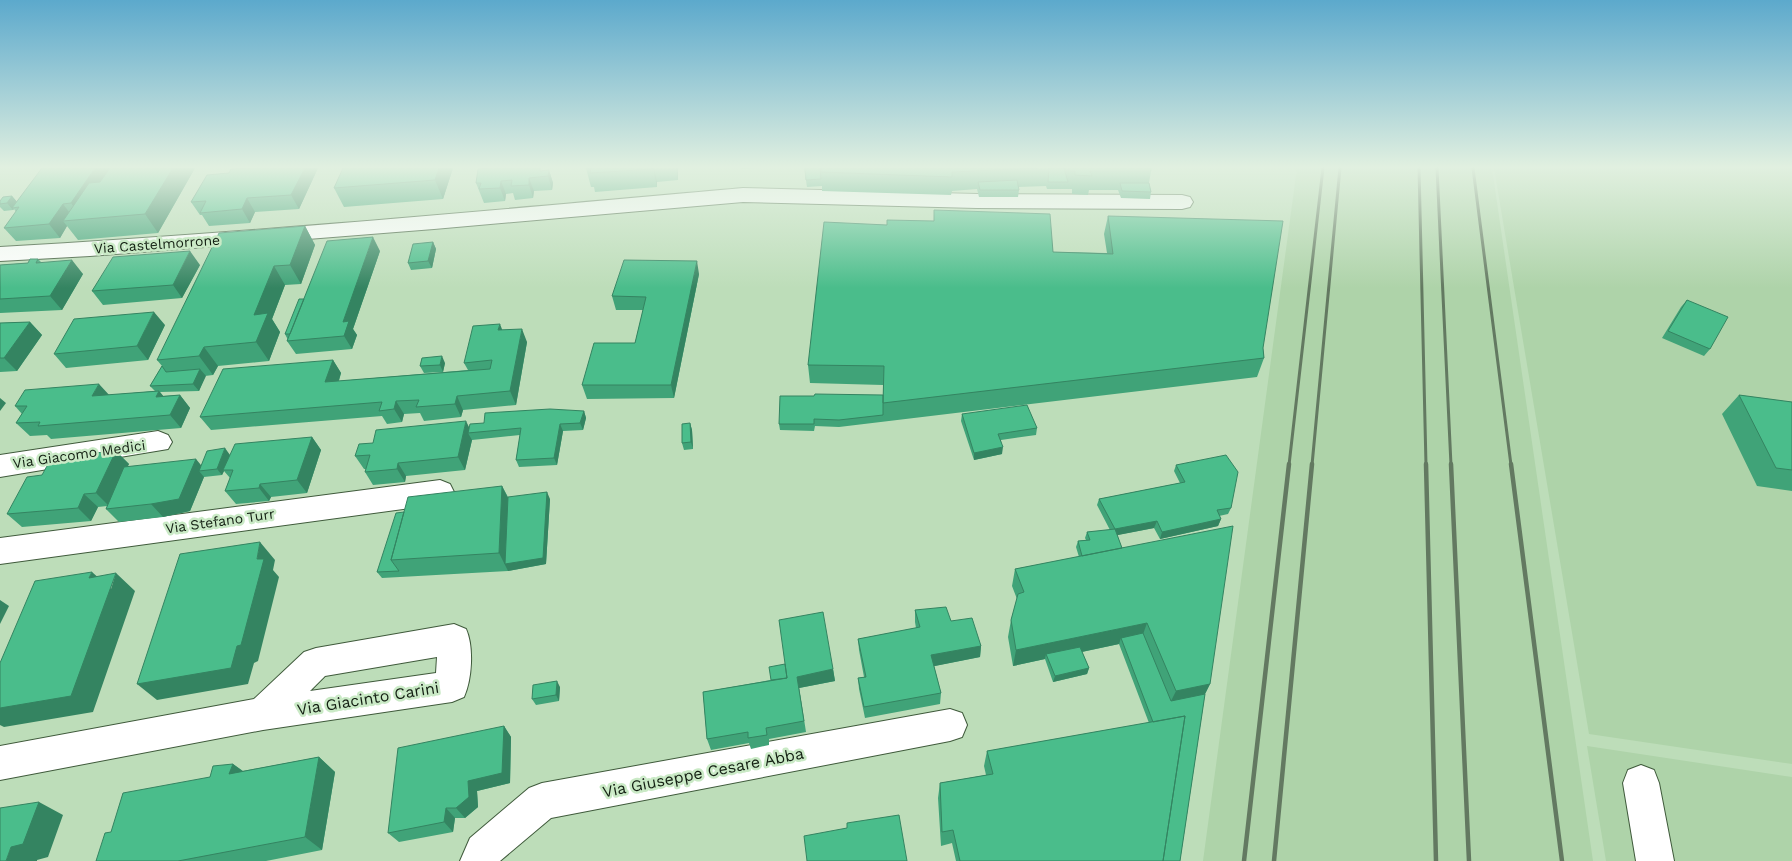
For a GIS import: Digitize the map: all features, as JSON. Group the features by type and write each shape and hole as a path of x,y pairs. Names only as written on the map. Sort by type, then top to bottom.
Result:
{"street":[{"name":"Via Castelmorrone","path":"0,254 90,249 592,208"},
{"name":"Via Giacomo Medici","path":"0,466 158,442"},
{"name":"Via Stefano Turr","path":"0,551 440,492"},
{"name":"Via Giacinto Carini","path":"0,763 263,714 452,686 454,639 316,663 263,714"},
{"name":"Via Giuseppe Cesare Abba","path":"478,861 483,851 542,801 950,726"},
{"path":"1641,783 1655,861"}],"shaded area":[{"path":"1292,208 1498,208 1593,861 1203,861"},
{"path":"1501,208 1792,208 1792,764 1589,734"},
{"path":"1587,746 1792,777 1792,861 1606,861"}],"building":[{"path":"18,208 60,208 49,224 4,228"},
{"path":"72,208 149,208 145,214 63,221"},
{"path":"202,208 242,208 242,209 200,213"},
{"path":"934,210 1050,214 1053,252 1113,254 1108,216 1283,221 1263,348 1264,358 883,403 884,366 808,365 824,222 887,225 887,220 934,221"},
{"path":"305,226 290,265 274,266 254,315 268,313 256,342 204,347 199,356 157,360 219,233"},
{"path":"373,237 343,322 349,321 344,336 287,341 327,241"},
{"path":"433,242 428,261 408,263 413,244"},
{"path":"190,251 173,285 92,291 113,257"},
{"path":"30,259 38,259 36,263 72,260 50,296 0,299 0,265 28,263"},
{"path":"624,260 697,261 671,385 582,385 594,343 635,343 646,297 612,296"},
{"path":"299,299 304,299 290,334 285,334"},
{"path":"1687,300 1728,317 1710,349 1668,331"},
{"path":"154,312 137,346 54,354 74,319"},
{"path":"30,322 4,358 0,358 0,323"},
{"path":"500,324 498,330 522,329 510,391 457,396 455,404 416,407 419,400 396,401 394,409 379,411 382,402 200,417 223,369 333,360 325,382 490,369 492,360 464,363 473,326"},
{"path":"442,356 440,365 420,366 422,358"},
{"path":"162,366 166,372 200,369 193,384 150,386"},
{"path":"99,384 92,396 159,391 156,397 180,395 170,415 38,426 40,422 16,423 27,406 15,406 25,390"},
{"path":"815,394 883,395 883,415 839,420 814,419 814,424 779,424 780,396 814,396"},
{"path":"1739,395 1792,402 1792,470 1776,468"},
{"path":"1027,405 1037,428 998,434 1003,447 974,453 962,414"},
{"path":"550,409 584,411 580,423 560,424 554,458 516,460 521,428 468,433 470,424 484,423 485,413"},
{"path":"466,421 458,457 398,463 397,469 365,472 370,455 355,456 359,444 373,443 376,430"},
{"path":"690,423 691,442 682,443 682,424"},
{"path":"312,437 297,480 260,484 259,488 225,491 233,470 223,470 235,444"},
{"path":"225,448 217,469 199,471 207,451"},
{"path":"116,451 96,493 84,494 78,508 7,514 27,477 42,475 52,457"},
{"path":"1226,455 1238,472 1231,508 1217,510 1221,519 1162,532 1157,521 1115,529 1099,499 1185,482 1176,465"},
{"path":"196,459 179,499 106,509 124,467"},
{"path":"502,486 499,553 391,560 408,497"},
{"path":"547,492 543,558 505,564 508,497"},
{"path":"404,512 391,560 399,571 377,572 396,513"},
{"path":"1233,526 1210,684 1176,691 1147,623 1016,650 1011,620 1018,594 1024,592 1015,569"},
{"path":"1115,529 1122,548 1082,556 1078,541 1090,540 1087,532"},
{"path":"260,542 257,559 264,559 241,645 237,646 231,668 137,684 180,554"},
{"path":"92,572 89,578 116,573 71,696 0,708 0,663 35,581"},
{"path":"946,607 951,621 972,618 981,646 931,655 941,693 864,707 858,678 866,677 858,639 920,627 915,610"},
{"path":"823,612 833,669 797,677 804,721 766,728 767,735 748,738 748,732 707,739 703,692 787,678 779,620"},
{"path":"1143,633 1171,701 1205,694 1180,861 1163,861 1185,716 1153,722 1121,638"},
{"path":"1080,647 1089,668 1055,676 1046,654"},
{"path":"785,664 787,678 771,680 769,667"},
{"path":"557,681 556,695 532,699 533,685"},
{"path":"1185,716 1163,861 960,861 953,830 942,832 940,783 993,774 987,751"},
{"path":"504,726 502,773 468,781 469,797 456,808 446,808 444,822 388,833 398,748"},
{"path":"319,757 305,837 178,861 96,861 105,833 111,832 123,793 210,777 213,766 233,764 229,774"},
{"path":"39,802 23,844 11,847 6,861 0,861 0,808"},
{"path":"899,815 907,861 807,861 804,836 847,828 847,823"}],"railway":[{"path":"1289,465 1318,208"},
{"path":"1312,465 1336,208"},
{"path":"1420,208 1426,465"},
{"path":"1439,208 1451,465"},
{"path":"1478,208 1511,465"},
{"path":"1244,861 1289,464"},
{"path":"1274,861 1312,464"},
{"path":"1426,464 1436,861"},
{"path":"1451,464 1469,861"},
{"path":"1511,464 1562,861"}]}
